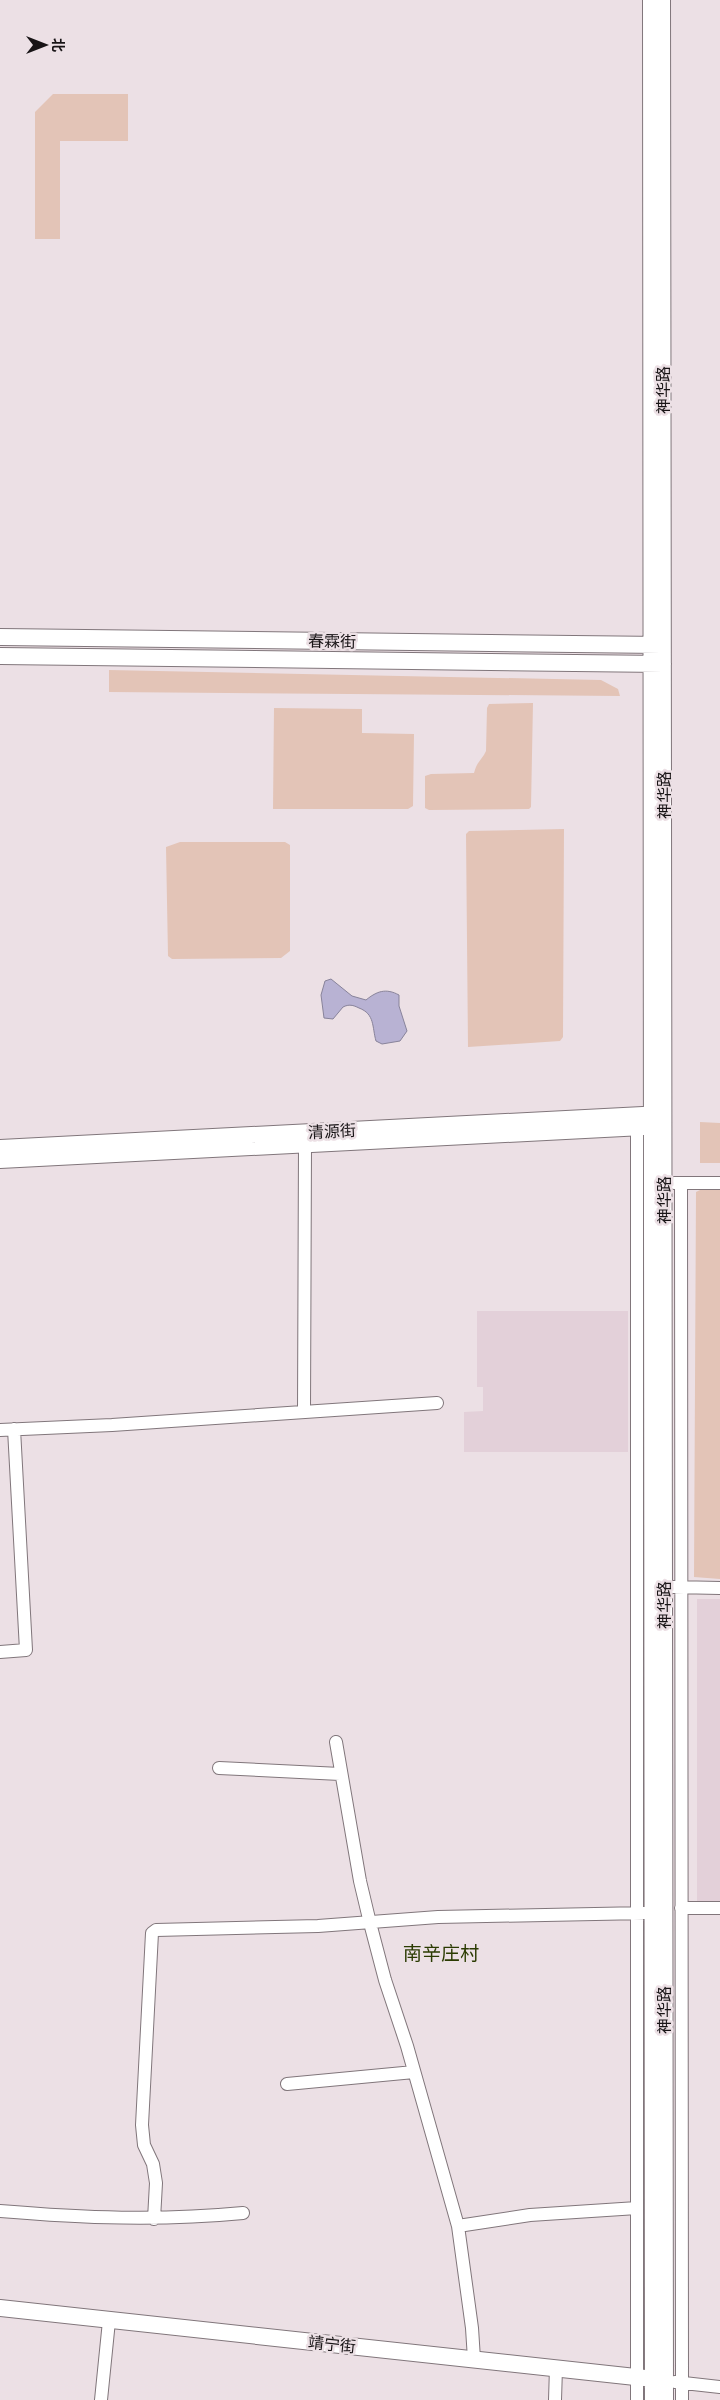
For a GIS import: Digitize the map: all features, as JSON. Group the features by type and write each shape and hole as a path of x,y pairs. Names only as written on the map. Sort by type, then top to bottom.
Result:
{"main road":[{"name":"神华路","path":"650,0 658,645"},
{"name":"神华路","path":"653,2400 645,1914 654,1122 662,0"},
{"name":"春霖街","path":"0,637 658,645"},
{"name":"春霖街","path":"0,656 658,664"},
{"name":"神华路","path":"654,1122 664,1182 672,1587 652,2379 665,2400"},
{"name":"清源街","path":"0,1160 305,1145 654,1122"},
{"name":"清源街","path":"0,1148 654,1122"},
{"name":"靖宁街","path":"0,2308 652,2379"}],"street":[{"path":"304,1412 305,1145"},
{"path":"664,1182 720,1183"},
{"path":"681,1183 672,1587 681,1908 682,2400"},
{"path":"0,1430 437,1403"},
{"path":"0,1652 26,1650 14,1429"},
{"path":"672,1587 720,1588"},
{"path":"336,1742 360,1882 370,1923 458,2226 471,2320 474,2359"},
{"path":"219,1768 340,1774"},
{"path":"681,1908 720,1908"},
{"path":"154,2219 156,2183 153,2164 144,2145 142,2125 152,1933 156,1930 370,1923 438,1917 645,1914 637,2208 652,2379 637,2400"},
{"path":"287,2084 414,2072"},
{"path":"458,2226 530,2214 637,2208"},
{"path":"0,2211 86,2218 154,2219 243,2213"},
{"path":"101,2400 109,2321"},
{"path":"555,2400 556,2368"},
{"path":"652,2379 720,2387"}],"shaded area":[{"path":"53,94 128,94 128,141 60,141 60,239 35,239 35,112"},
{"path":"109,670 601,680 618,689 620,696 109,692"},
{"path":"533,703 531,807 529,809 429,810 425,808 425,776 431,774 474,773 486,751 487,708 489,704"},
{"path":"274,708 362,709 362,733 414,734 413,806 408,809 273,809"},
{"path":"564,829 563,1037 560,1041 468,1047 466,834 469,831"},
{"path":"180,842 285,842 290,845 290,951 281,958 172,959 168,956 166,847"},
{"path":"331,979 352,996 366,1000 382,991 399,995 399,1006 407,1031 400,1041 382,1044 376,1041 370,1017 355,1006 343,1007 333,1019 324,1018 321,995 325,981"},
{"path":"700,1122 720,1123 720,1163 700,1163"},
{"path":"700,1190 720,1190 720,1579 694,1577 696,1192"},
{"path":"477,1311 628,1311 628,1452 464,1452 464,1412 483,1411 483,1387 477,1387"},
{"path":"697,1599 720,1599 720,1902 697,1902"}],"district":[{"name":"南辛庄村","path":"441,1953"}]}
